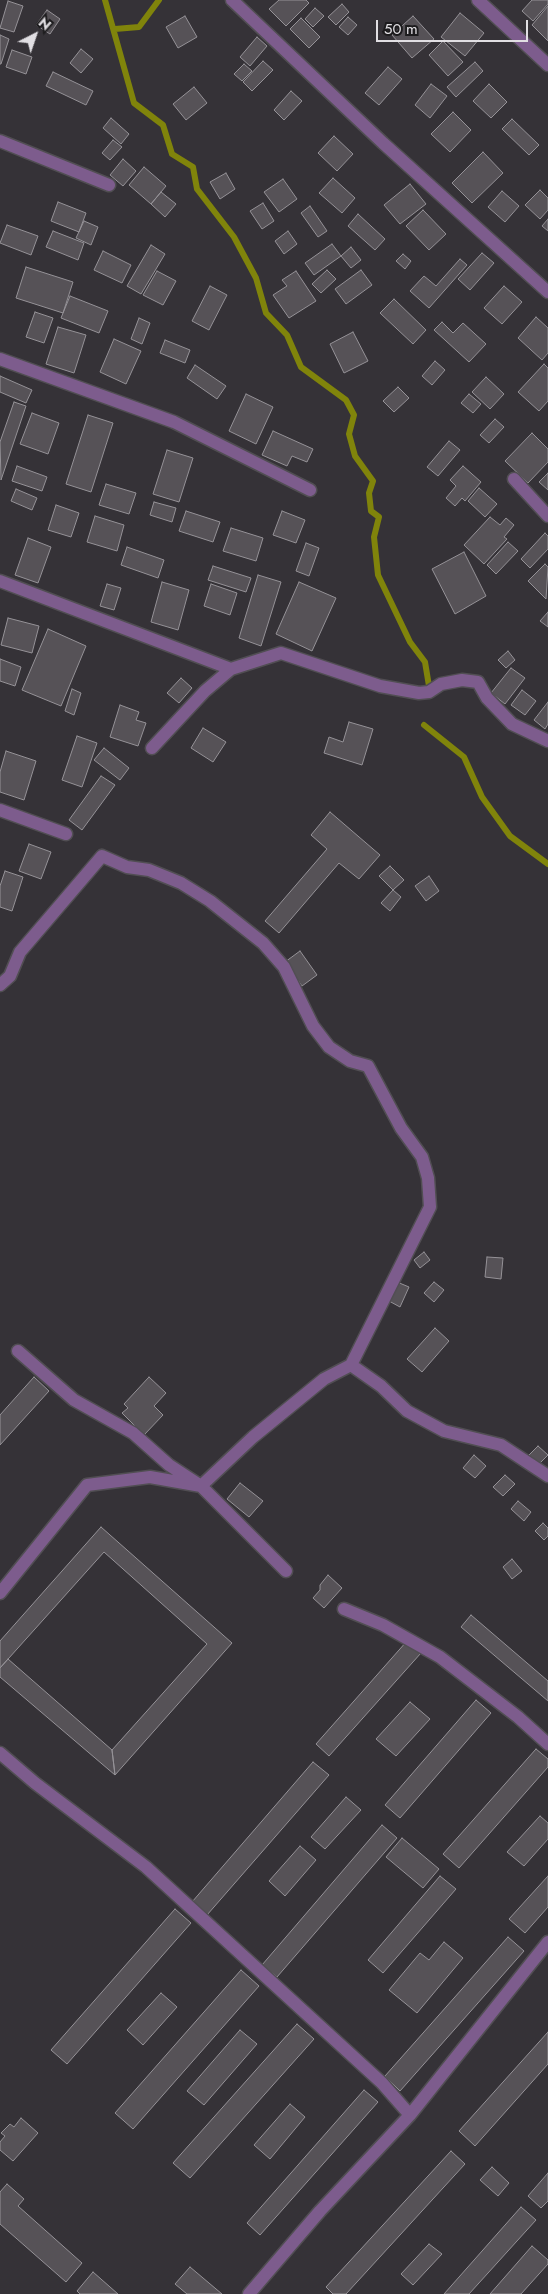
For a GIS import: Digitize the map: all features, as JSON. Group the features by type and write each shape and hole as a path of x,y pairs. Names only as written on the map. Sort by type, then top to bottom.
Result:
{"street":[{"path":"232,0 383,143 548,292"},
{"path":"478,0 548,65"},
{"path":"0,141 109,184"},
{"path":"0,359 174,422 310,490"},
{"path":"514,479 548,516"},
{"path":"0,581 231,669"},
{"path":"152,748 205,691 231,669 281,652 380,686 419,693 429,692 441,684 462,680 478,682 487,698 512,724 548,741"},
{"path":"0,810 66,834"},
{"path":"0,985 10,976 20,952 102,856 128,867 149,870 181,883 210,901 263,944 284,967 313,1026 329,1047 350,1061 368,1066 401,1128 422,1157 428,1178 430,1207 351,1365 324,1379 253,1437 201,1486"},
{"path":"18,1351 74,1400 133,1432 169,1465 201,1486 286,1571"},
{"path":"351,1365 381,1386 406,1411 444,1431 501,1445 548,1476"},
{"path":"0,1593 87,1485 150,1477 201,1486"},
{"path":"344,1609 383,1625 440,1657 518,1717 548,1744"},
{"path":"0,1753 146,1867 382,2083 410,2115"},
{"path":"250,2294 320,2211 410,2115 548,1942"}],"building":[{"path":"279,0 306,0 309,3 286,26 269,9"},
{"path":"532,0 548,0 548,4 533,21 522,11"},
{"path":"8,1 23,6 14,32 0,28"},
{"path":"342,4 349,12 336,25 328,17"},
{"path":"548,6 548,41 532,25"},
{"path":"315,8 324,16 313,27 305,19"},
{"path":"47,10 60,19 50,34 36,25"},
{"path":"460,13 484,33 465,56 441,37"},
{"path":"185,16 197,37 178,48 166,27"},
{"path":"413,16 434,39 412,58 392,35"},
{"path":"348,17 357,25 348,35 339,27"},
{"path":"301,18 320,37 309,48 290,29"},
{"path":"0,35 9,39 1,64 0,64"},
{"path":"257,37 267,46 250,66 240,57"},
{"path":"443,41 463,62 448,76 429,55"},
{"path":"81,49 93,59 81,73 70,63"},
{"path":"12,50 32,57 26,74 6,67"},
{"path":"263,61 273,70 252,91 243,82"},
{"path":"475,62 483,71 456,97 447,87"},
{"path":"244,64 252,71 242,81 234,74"},
{"path":"388,67 402,79 379,105 365,93"},
{"path":"53,72 93,91 86,105 46,86"},
{"path":"431,84 447,96 430,118 415,105"},
{"path":"489,84 507,102 491,118 473,101"},
{"path":"194,87 207,103 186,120 173,104"},
{"path":"291,91 302,101 284,120 274,110"},
{"path":"453,112 471,130 450,152 431,134"},
{"path":"111,118 129,134 121,144 103,128"},
{"path":"512,119 539,145 529,155 502,129"},
{"path":"334,136 353,154 337,171 318,153"},
{"path":"113,140 122,147 110,160 102,153"},
{"path":"483,152 503,173 472,203 452,183"},
{"path":"123,159 136,171 123,186 110,175"},
{"path":"144,167 166,186 151,204 129,185"},
{"path":"226,173 235,189 220,199 210,182"},
{"path":"333,178 355,198 342,213 319,193"},
{"path":"283,179 297,199 279,212 264,192"},
{"path":"410,184 426,204 400,224 384,205"},
{"path":"540,190 548,198 548,210 540,219 525,205"},
{"path":"502,191 519,206 505,222 488,207"},
{"path":"161,192 176,204 165,217 151,204"},
{"path":"58,202 86,213 79,232 51,221"},
{"path":"263,203 274,221 262,229 250,211"},
{"path":"310,206 327,231 318,237 301,213"},
{"path":"423,210 446,234 429,250 406,226"},
{"path":"358,214 385,239 375,250 348,226"},
{"path":"548,219 548,231 542,226"},
{"path":"84,221 98,227 91,245 76,238"},
{"path":"7,225 38,236 31,255 0,243"},
{"path":"53,231 84,243 78,260 46,247"},
{"path":"288,231 297,244 284,254 275,241"},
{"path":"332,244 341,256 314,275 305,263"},
{"path":"151,245 165,254 141,294 127,286"},
{"path":"351,247 361,260 351,268 341,256"},
{"path":"103,251 131,265 122,283 94,270"},
{"path":"482,253 494,263 470,290 458,279"},
{"path":"403,254 411,261 405,269 396,261"},
{"path":"460,259 467,265 429,308 410,291 424,276 436,286"},
{"path":"26,267 73,282 63,313 16,298"},
{"path":"327,270 336,279 321,293 312,284"},
{"path":"361,270 372,285 346,304 335,289"},
{"path":"157,271 176,281 163,305 143,295"},
{"path":"296,271 316,301 289,318 273,295 287,286 282,280"},
{"path":"210,286 227,295 209,330 192,321"},
{"path":"504,286 522,302 502,324 484,308"},
{"path":"70,296 108,311 99,333 61,318"},
{"path":"394,299 426,330 413,344 380,313"},
{"path":"35,312 53,318 44,343 26,337"},
{"path":"536,317 548,328 548,353 542,360 518,338"},
{"path":"139,318 150,323 142,344 131,339"},
{"path":"442,322 453,333 463,323 486,344 469,362 434,330"},
{"path":"58,327 86,335 74,373 46,364"},
{"path":"353,332 368,361 344,373 330,344"},
{"path":"114,339 141,351 126,384 100,372"},
{"path":"165,340 190,350 185,363 160,353"},
{"path":"435,361 445,370 432,385 422,376"},
{"path":"544,364 548,368 548,401 539,411 518,392"},
{"path":"195,365 226,386 217,399 187,378"},
{"path":"0,376 32,390 26,403 0,392"},
{"path":"486,377 504,394 490,409 472,392"},
{"path":"398,387 409,398 394,412 383,401"},
{"path":"246,394 273,407 256,444 229,431"},
{"path":"469,394 481,404 473,413 461,403"},
{"path":"14,402 26,406 1,480 0,442"},
{"path":"32,413 59,423 48,454 20,444"},
{"path":"88,415 113,423 91,492 66,484"},
{"path":"495,419 504,427 489,443 480,435"},
{"path":"273,431 313,449 307,462 292,456 287,466 262,455"},
{"path":"532,433 548,449 548,462 528,483 505,461"},
{"path":"449,441 460,450 438,476 427,467"},
{"path":"167,450 193,458 179,502 153,494"},
{"path":"17,466 47,477 42,491 12,481"},
{"path":"463,466 481,482 465,501 462,498 455,506 446,498 456,486 450,480"},
{"path":"548,473 548,490 539,482"},
{"path":"106,484 136,493 129,514 99,505"},
{"path":"479,488 497,504 485,517 468,501"},
{"path":"16,489 37,498 32,510 11,501"},
{"path":"154,502 176,508 172,522 150,515"},
{"path":"56,505 79,513 71,537 48,530"},
{"path":"186,511 220,522 213,542 179,531"},
{"path":"282,511 305,520 296,543 273,535"},
{"path":"95,516 124,525 117,551 87,542"},
{"path":"490,517 500,525 506,518 514,525 504,537 507,539 484,564 464,545"},
{"path":"231,528 263,538 256,561 223,551"},
{"path":"545,533 548,536 548,549 530,568 521,559"},
{"path":"28,538 51,547 38,583 15,575"},
{"path":"508,542 518,551 496,574 487,565"},
{"path":"306,543 319,548 309,576 296,571"},
{"path":"127,547 164,560 158,578 121,565"},
{"path":"464,552 486,596 455,614 432,569"},
{"path":"545,564 548,567 546,599 528,581"},
{"path":"213,566 251,578 246,592 208,580"},
{"path":"258,575 281,582 261,646 239,638"},
{"path":"162,582 189,590 178,630 151,622"},
{"path":"299,582 336,598 312,651 276,634"},
{"path":"107,584 121,588 114,610 100,606"},
{"path":"211,584 237,593 230,615 204,606"},
{"path":"548,612 548,627 540,621"},
{"path":"8,618 39,626 32,653 1,645"},
{"path":"48,629 86,646 61,706 22,690"},
{"path":"508,651 515,660 506,668 498,660"},
{"path":"0,659 21,667 15,686 0,681"},
{"path":"511,668 525,678 505,704 491,693"},
{"path":"181,678 192,688 179,703 167,693"},
{"path":"72,689 81,693 74,715 65,711"},
{"path":"522,690 536,701 525,715 511,705"},
{"path":"548,702 548,724 545,729 534,720"},
{"path":"120,705 139,712 136,720 146,723 138,746 110,737"},
{"path":"349,722 373,729 362,765 324,753 329,737 343,742"},
{"path":"203,728 226,742 213,762 191,748"},
{"path":"77,736 97,743 82,787 62,780"},
{"path":"104,748 129,768 120,780 94,760"},
{"path":"6,751 36,761 24,800 0,792 0,772"},
{"path":"101,776 115,785 82,830 69,820"},
{"path":"330,812 380,855 359,879 339,863 279,933 265,921 327,849 311,835"},
{"path":"29,844 51,852 41,879 19,871"},
{"path":"390,866 404,880 393,890 379,876"},
{"path":"5,871 23,877 12,911 0,907 0,886"},
{"path":"429,876 439,891 426,901 415,886"},
{"path":"393,890 401,897 390,911 381,903"},
{"path":"300,951 317,975 302,986 285,962"},
{"path":"424,1252 430,1260 420,1268 414,1260"},
{"path":"487,1257 503,1258 501,1279 485,1277"},
{"path":"397,1282 409,1287 400,1307 389,1301"},
{"path":"434,1282 444,1290 434,1302 424,1293"},
{"path":"435,1328 449,1341 422,1372 407,1359"},
{"path":"34,1377 49,1391 0,1445 0,1415"},
{"path":"149,1377 166,1393 154,1406 163,1415 144,1435 122,1413 128,1408 124,1404"},
{"path":"538,1446 548,1455 536,1467 526,1458"},
{"path":"474,1455 486,1466 475,1478 463,1468"},
{"path":"505,1475 515,1484 503,1496 493,1487"},
{"path":"240,1483 263,1501 249,1517 227,1499"},
{"path":"518,1501 531,1512 524,1521 511,1509"},
{"path":"543,1523 548,1528 548,1536 544,1540 535,1531"},
{"path":"101,1527 232,1643 115,1775 112,1750 207,1644 104,1552 0,1668 0,1641"},
{"path":"512,1559 522,1571 512,1579 503,1567"},
{"path":"328,1575 342,1588 324,1608 313,1598"},
{"path":"471,1615 548,1681 548,1701 461,1627"},
{"path":"407,1641 421,1653 329,1756 316,1744"},
{"path":"8,1659 112,1750 115,1775 0,1677 0,1668"},
{"path":"476,1700 491,1713 400,1818 385,1805"},
{"path":"410,1702 430,1719 396,1756 376,1739"},
{"path":"536,1749 548,1759 548,1767 459,1868 443,1854"},
{"path":"313,1762 329,1775 207,1915 192,1902"},
{"path":"346,1797 361,1810 325,1849 311,1837"},
{"path":"540,1816 548,1823 548,1839 524,1866 507,1852"},
{"path":"382,1825 397,1838 277,1977 262,1965"},
{"path":"402,1838 439,1869 423,1888 386,1857"},
{"path":"300,1846 316,1860 285,1896 269,1881"},
{"path":"440,1876 456,1889 383,1973 368,1960"},
{"path":"548,1876 548,1907 525,1933 509,1919"},
{"path":"175,1909 191,1923 67,2064 51,2050"},
{"path":"508,1937 524,1951 400,2091 385,2076"},
{"path":"444,1942 463,1958 417,2013 389,1990 420,1953 429,1960"},
{"path":"241,1970 259,1986 133,2129 115,2113"},
{"path":"161,1993 177,2007 143,2045 127,2030"},
{"path":"297,2024 314,2039 190,2178 173,2163"},
{"path":"240,2030 257,2044 204,2105 187,2091"},
{"path":"548,2032 548,2064 475,2146 459,2131"},
{"path":"364,2090 378,2102 260,2235 247,2223"},
{"path":"290,2104 305,2117 270,2159 254,2145"},
{"path":"21,2118 38,2133 13,2161 0,2150 0,2142 5,2136 1,2133 10,2124 14,2127"},
{"path":"451,2151 465,2164 346,2294 333,2294 326,2287"},
{"path":"492,2167 509,2183 498,2196 480,2180"},
{"path":"548,2173 548,2201 541,2208 528,2196"},
{"path":"7,2184 24,2199 18,2206 82,2263 66,2282 0,2224 0,2192"},
{"path":"521,2207 536,2220 469,2294 444,2294"},
{"path":"429,2244 442,2254 413,2285 401,2274"},
{"path":"532,2246 548,2260 548,2264 521,2294 490,2294"},
{"path":"190,2267 222,2294 187,2294 175,2284"},
{"path":"93,2272 118,2294 80,2294 77,2291"}],"waterway":[{"path":"105,0 134,103 163,125 172,154 193,167 197,189 234,237 256,278 266,313 287,335 301,367 346,400 354,415 349,434 355,456 373,481 369,493 371,511 379,517 374,537 378,575 410,642 425,662 429,686"},
{"path":"115,29 139,27 159,0"},
{"path":"424,725 464,757 482,797 510,836 548,864"}]}
